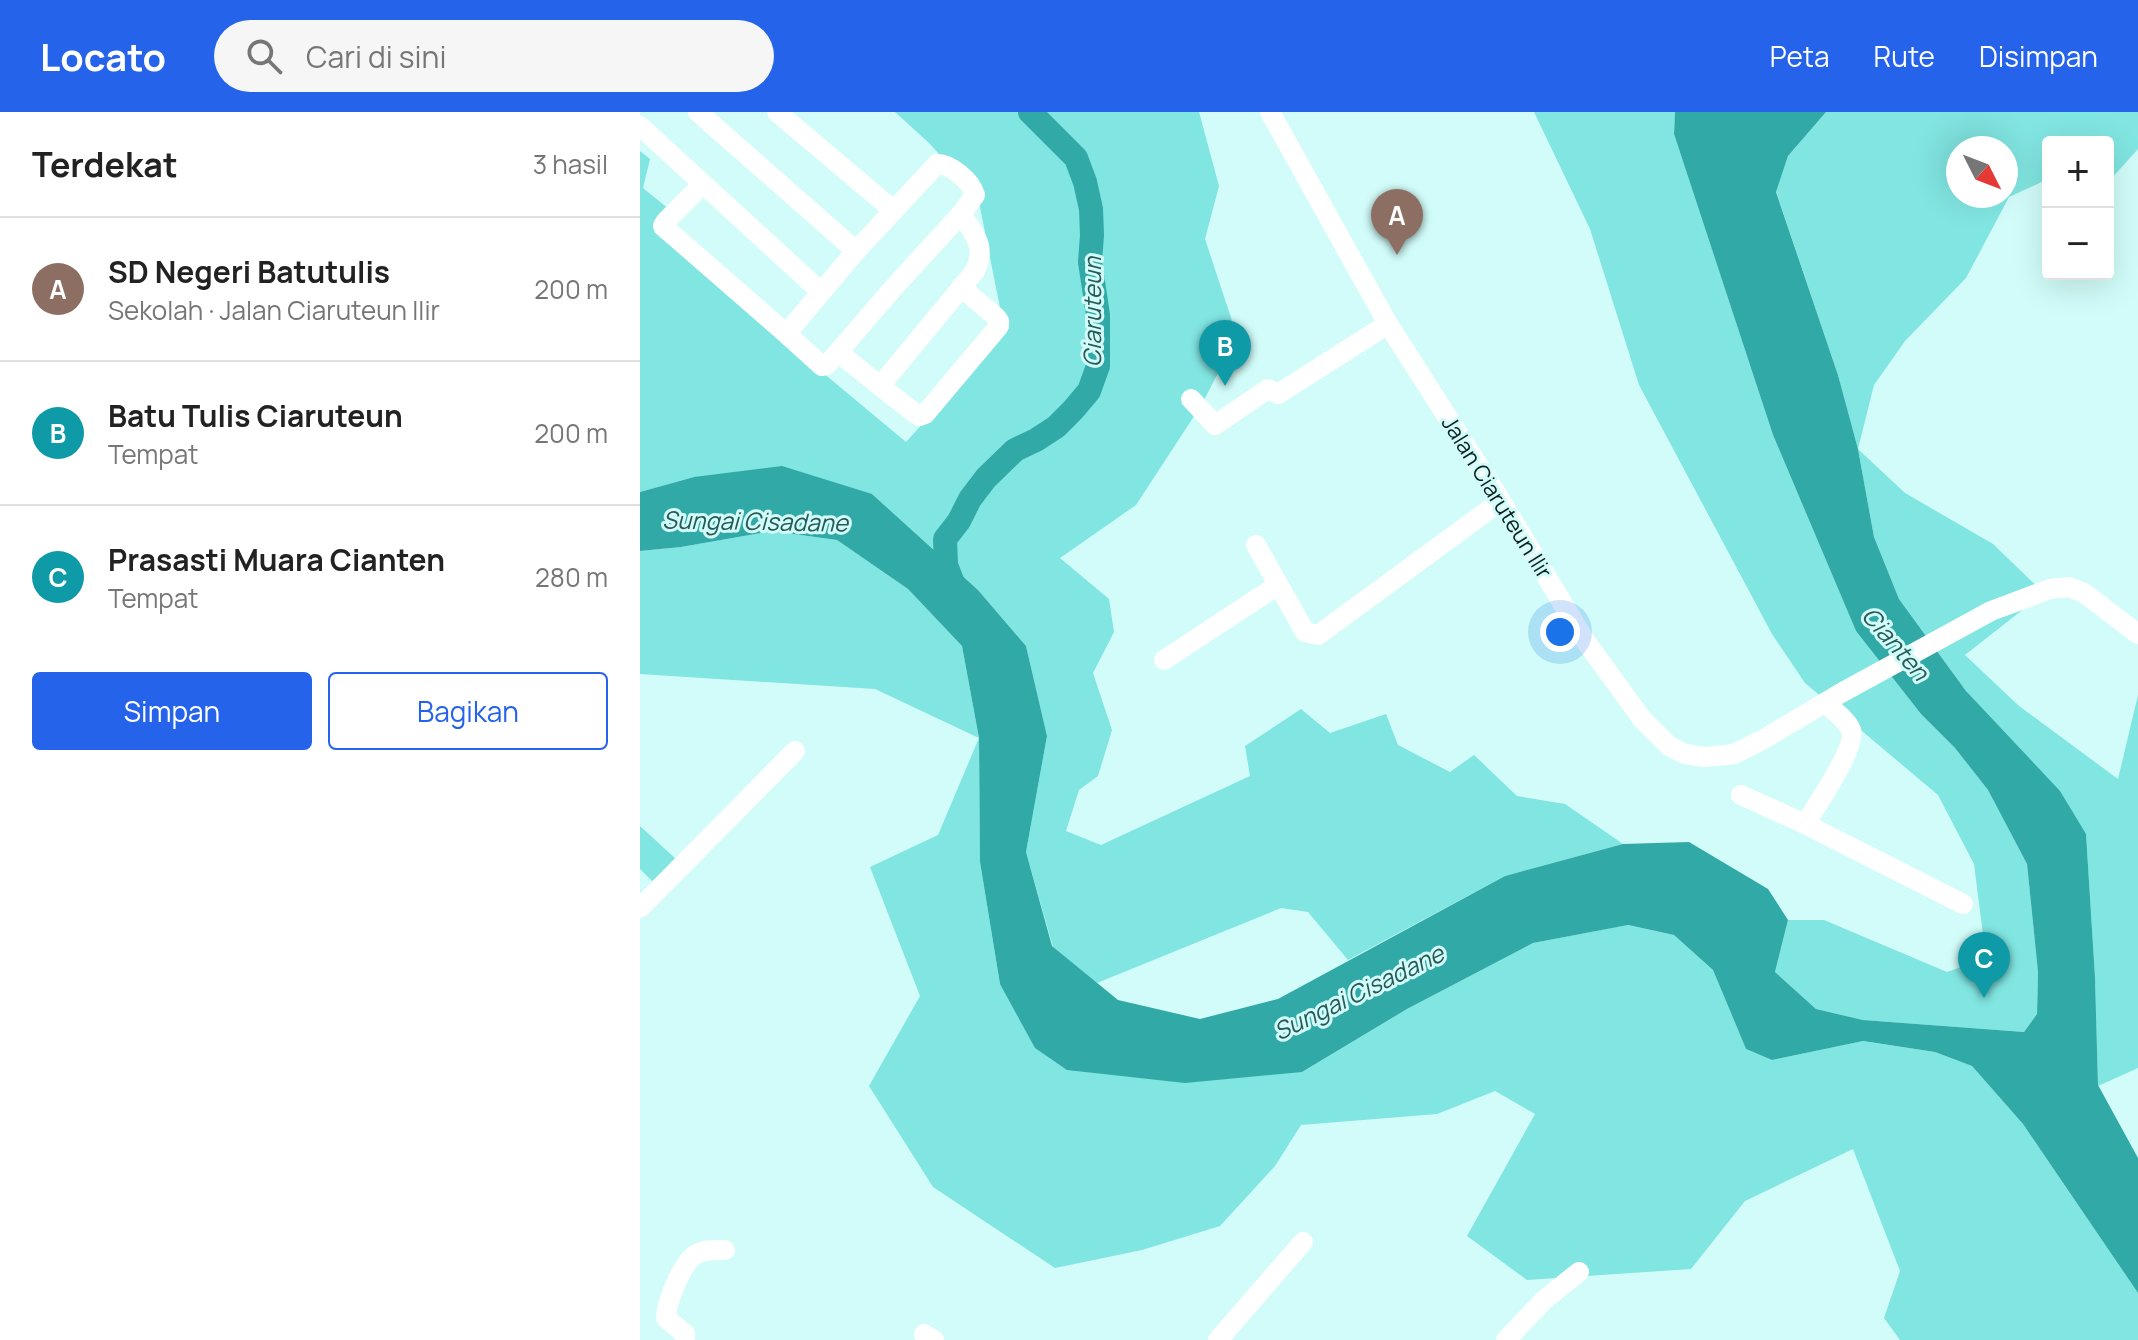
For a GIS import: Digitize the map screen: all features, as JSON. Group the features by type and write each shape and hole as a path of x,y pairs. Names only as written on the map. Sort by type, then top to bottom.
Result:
{"street":[{"path":"640,119 646,112"},
{"path":"698,112 856,251"},
{"path":"777,112 893,210"},
{"name":"Jalan Ciaruteun Ilir","path":"1270,112 1388,324 1501,501 1584,639 1624,697 1669,746 1685,754 1705,757 1734,754 1991,611 2050,589 2069,587 2084,593 2138,634"},
{"path":"640,126 821,292"},
{"path":"703,184 663,226 822,366 827,365 961,214 975,195 974,190 946,165 937,164 821,292 791,328 790,337"},
{"path":"880,386 975,271 981,248 961,214"},
{"path":"838,352 916,414 925,414 999,326 996,317 961,287"},
{"path":"1191,399 1215,425 1268,389 1278,394 1388,324"},
{"path":"1256,545 1305,632 1318,635 1501,501"},
{"path":"1164,660 1278,585"},
{"path":"1805,824 1839,769 1852,740 1849,727 1833,698"},
{"path":"644,896 795,751"},
{"path":"1741,795 1963,904"},
{"path":"1218,1340 1303,1242"},
{"path":"685,1340 685,1334 666,1318 670,1298 689,1259 704,1251 725,1250"},
{"path":"1506,1340 1544,1300 1579,1272"}],"shaded area":[{"path":"895,112 1199,112 1219,186 1205,239 1237,336 1202,404 1136,505 1060,558 1109,599 1114,632 1093,673 1112,730 1098,776 1079,790 1066,831 1101,845 1250,776 1245,746 1301,709 1330,733 1386,714 1398,745 1450,772 1474,755 1517,796 1565,804 1623,844 1505,876 1348,960 1308,912 1281,908 1097,983 1053,947 1026,852 1047,736 1026,646 978,590 872,494 694,477 640,492 640,151 650,159 643,188 670,210 654,232 906,442 1005,333 978,197 929,143"},
{"path":"1534,112 1675,112 1674,134 1773,435 1856,631 1921,714 1955,748 1988,790 2027,864 2038,972 2037,1014 2024,1032 1863,1020 1816,1009 1775,972 1788,920 1824,920 1947,972 1986,958 1974,864 1938,795 1805,683 1772,634 1639,385 1590,229"},
{"path":"1826,112 2138,112 2138,149 2114,176 2114,136 2042,136 2042,182 2018,193 2018,136 1946,136 1946,208 2003,208 1966,278 1905,341 1874,385 1858,449 1838,375 1776,191 1788,156"},
{"path":"1858,449 1905,493 1993,544 2044,593 1965,655 2019,706 2118,779 2138,695 2138,1068 2098,1086 2086,834 1966,691 1899,599 1874,537"},
{"path":"772,531 837,540 908,589 962,646 979,738 875,689 640,674 640,551"},
{"path":"979,738 980,862 1000,984 1302,1072 1407,1009 1533,943 1627,925 1674,935 1713,970 1746,1049 1772,1060 1862,1041 1935,1052 1972,1066 2023,1124 2138,1293 2138,1340 1900,1340 1884,1318 1900,1271 1853,1149 1745,1201 1691,1269 1527,1280 1467,1236 1535,1114 1495,1091 1437,1114 1301,1125 1275,1166 1220,1226 1142,1250 1055,1268 933,1187 869,1086 920,996 870,867 938,835"},
{"path":"640,826 677,860 654,883 640,869"}],"water":[{"path":"1675,112 1826,112 1788,156 1776,192 1838,375 1858,449 1874,537 1899,599 1966,691 2060,791 2086,834 2098,1085 2138,1158 2138,1293 2023,1124 1972,1066 1935,1052 1863,1041 1772,1060 1746,1049 1713,970 1674,935 1628,925 1533,943 1407,1009 1302,1072 1185,1083 1067,1070 1035,1048 1000,984 980,862 979,738 962,646 908,589 837,540 772,531 640,551 640,492 694,477 782,466 872,494 978,590 1026,646 1047,736 1026,852 1052,946 1118,1000 1200,1019 1278,999 1505,876 1623,844 1689,842 1768,889 1788,920 1775,972 1816,1009 1863,1020 2024,1032 2037,1014 2038,972 2027,864 1988,790 1955,748 1921,714 1856,631 1773,435 1674,134"}],"waterway":[{"name":"Ciaruteun","path":"956,591 946,565 945,539 970,499 986,478 1015,450 1056,427 1073,410 1089,391 1098,366 1098,315 1090,262 1091,209 1085,182 1076,158 1030,112"}],"place":[{"name":"SD Negeri Batutulis","path":"1397,255"},
{"name":"Batu Tulis Ciaruteun","path":"1225,386"},
{"name":"Prasasti Muara Cianten","path":"1984,998"}],"water label":[{"name":"Sungai Cisadane","path":"755,522"},
{"name":"Cianten","path":"1895,644"},
{"name":"Sungai Cisadane","path":"1359,993"}]}
